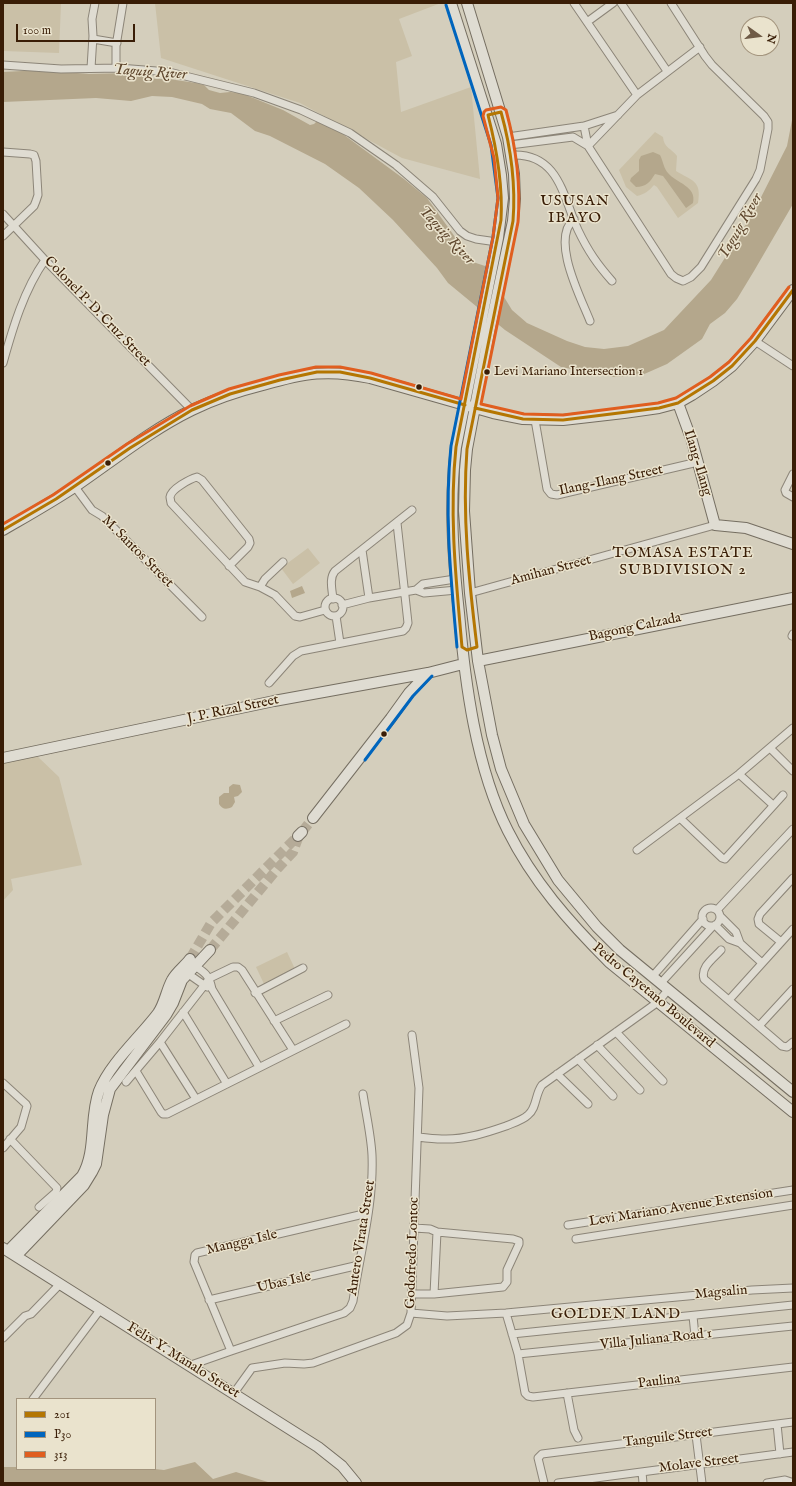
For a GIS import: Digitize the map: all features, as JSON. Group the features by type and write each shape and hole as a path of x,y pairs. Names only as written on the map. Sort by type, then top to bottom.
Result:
{"main road":[{"name":"Pedro Cayetano Boulevard","path":"452,3 496,144 503,198 497,242 456,447 453,469 452,514 455,580 463,664 484,768 508,831 544,891 584,937 609,962 793,1112"},
{"name":"Pedro Cayetano Boulevard","path":"467,3 510,146 515,199 513,221 489,333 467,449 464,511 470,593 478,661 492,735 501,769 524,824 558,880 597,927 620,950 652,977 793,1092"},
{"path":"488,115 501,112"},
{"path":"3,530 75,487 130,448 192,410 237,392 288,378 317,372 340,372 370,378 475,408 535,420 563,420 624,414 659,408 678,402 713,381 732,366 755,341 793,290"},
{"name":"Ilang-Ilang","path":"678,402 698,462 715,525"},
{"name":"Amihan Street","path":"715,525 746,528 793,544"},
{"name":"Bagong Calzada","path":"478,661 793,598"},
{"path":"462,647 468,650 472,650 477,647"},
{"name":"J. P. Rizal Street","path":"3,758 274,701 428,673 463,664"},
{"path":"313,818 409,693 428,673"},
{"path":"9,1251 84,1185 89,1178 96,1164 103,1115 110,1088 166,1015 173,1003 184,971 191,962 210,950"},
{"name":"Felix Y. Manalo Street","path":"9,1251 100,1310 191,1365 318,1447 342,1466 356,1483"}],"street":[{"path":"91,68 93,40 92,19 95,3"},
{"path":"116,68 117,43 123,3"},
{"path":"574,3 637,95"},
{"path":"587,22 613,3"},
{"path":"621,3 667,71"},
{"path":"584,126 588,146 671,274 683,281 691,277 701,267 756,180 760,170 768,122 764,116 712,64 671,3"},
{"path":"93,40 117,43"},
{"path":"588,146 637,95 700,47"},
{"path":"3,64 61,69 116,68 169,72 254,93 301,110 350,133 396,165 433,197 460,231 476,240 497,242"},
{"path":"510,146 538,133 584,126 620,114"},
{"path":"538,133 539,142"},
{"path":"510,146 573,137 588,146"},
{"path":"510,146 544,163 555,174 562,187 585,245 597,264 612,281"},
{"path":"3,152 34,155 36,161 38,195 34,206 3,236"},
{"name":"Colonel P. D. Cruz Street","path":"3,214 45,260 192,410"},
{"path":"574,219 570,222 568,228 565,252 568,266 590,321"},
{"path":"3,363 23,303 34,276 45,260"},
{"path":"755,341 793,366"},
{"name":"Ilang-Ilang Street","path":"535,420 548,489 551,494 557,495 698,462"},
{"path":"793,474 785,490 786,493 793,497"},
{"path":"229,566 248,547 250,543 249,539 202,480 197,477 191,479 172,492 170,497 171,503 229,566 245,582 260,587 275,595 296,616 325,610"},
{"name":"M. Santos Street","path":"75,487 92,510 102,516 202,617"},
{"path":"333,598 331,579 332,574 412,510"},
{"path":"269,683 293,656 301,651 403,631 406,628 408,623 397,523"},
{"name":"Amihan Street","path":"470,593 715,525"},
{"path":"362,550 369,598"},
{"path":"260,587 265,579 283,562"},
{"path":"416,590 423,584 455,580"},
{"path":"342,605 405,591 416,590 424,593 456,590"},
{"path":"333,598 339,600 342,605 342,610 336,616"},
{"path":"325,610 327,602 333,598"},
{"path":"325,610 328,614 336,616"},
{"path":"336,616 340,643"},
{"path":"637,850 681,819 792,731"},
{"path":"770,748 793,771"},
{"path":"739,774 773,805"},
{"path":"681,819 722,858 725,859 783,795"},
{"path":"418,1137 443,1139 487,1133 512,1124 529,1115 534,1109 537,1091 542,1085 658,1002 664,987 714,926 719,922 719,913 793,829"},
{"path":"781,942 759,924 758,919 760,914 793,878"},
{"path":"652,977 702,919 704,913 708,909 711,908 719,913 736,932 740,943"},
{"path":"702,919 705,924 714,926 729,939 740,943 762,963"},
{"path":"729,1000 793,929"},
{"path":"721,950 704,969 704,979 782,1046 787,1047 793,1042"},
{"path":"191,962 210,978 212,989 259,1068"},
{"path":"126,1082 160,1042 210,978 233,967 238,967 242,970 255,993 293,1050"},
{"path":"255,993 303,968"},
{"path":"184,971 203,986 212,989"},
{"path":"759,1026 793,989"},
{"path":"274,1021 328,995"},
{"path":"183,1012 227,1084"},
{"path":"136,1071 161,1112 163,1114 167,1114 346,1024"},
{"path":"616,1032 663,1081"},
{"name":"Godofredo Lontoc","path":"234,1393 252,1368 285,1363 313,1363 396,1333 407,1325 411,1312 412,1294 419,1088 412,1034"},
{"path":"160,1042 196,1099"},
{"path":"597,1045 640,1090"},
{"path":"578,1059 613,1096"},
{"path":"557,1074 588,1104"},
{"path":"3,1083 27,1106 21,1127 3,1148"},
{"name":"Antero Virata Street","path":"191,1365 344,1313 350,1308 353,1301 372,1180 372,1153 363,1094"},
{"path":"10,1139 57,1189 56,1192 39,1207"},
{"name":"Levi Mariano Avenue Extension","path":"568,1225 793,1190"},
{"path":"576,1239 793,1205"},
{"name":"Mangga Isle","path":"231,1351 194,1262 193,1258 197,1253 368,1213"},
{"path":"412,1294 434,1294 503,1287 507,1282 507,1270 518,1248 519,1241 513,1239 437,1232 430,1229 414,1228"},
{"path":"434,1294 437,1232"},
{"name":"Ubas Isle","path":"209,1300 359,1265"},
{"path":"3,1338 25,1316 31,1314 60,1284"},
{"name":"Magsalin","path":"411,1312 447,1316 506,1313 752,1290 793,1288"},
{"path":"513,1334 793,1305"},
{"path":"34,1398 100,1310"},
{"path":"506,1313 519,1354"},
{"path":"693,1316 694,1336"},
{"name":"Villa Juliana Road 1","path":"519,1354 793,1326"},
{"name":"Paulina","path":"519,1354 525,1393 528,1396 533,1397 793,1367"},
{"path":"567,1393 574,1430 577,1433 578,1438"},
{"name":"Tanguile Street","path":"544,1483 538,1462 538,1458 542,1454 793,1422"},
{"path":"777,1424 780,1454"},
{"path":"696,1435 702,1483"},
{"name":"Molave Street","path":"558,1483 612,1479 642,1472 793,1452"},
{"path":"642,1472 644,1483"},
{"path":"767,1483 785,1480 791,1482"}],"shaded area":[{"path":"3,3 61,3 59,53 3,51"},
{"path":"155,3 441,3 399,19 412,56 396,62 401,112 471,87 480,179 402,158 300,103 161,58"},
{"path":"655,132 663,137 666,146 677,156 676,171 691,179 697,185 699,195 698,203 678,218 657,187 654,185 647,192 637,196 626,187 619,170"},
{"path":"308,548 320,563 293,584 281,568"},
{"path":"36,755 59,777 82,865 11,879 13,890 3,901 3,761"},
{"path":"287,952 295,969 264,984 256,967"}],"water":[{"name":"Taguig River","path":"41,70 89,74 129,73 156,79 169,79 196,83 204,85 209,90 220,93 241,93 283,110 310,125 317,121 336,129 404,179 427,198 473,262 485,266 512,310 527,323 567,341 585,347 604,349 628,346 664,330 711,280 753,213 787,146 793,115 793,204 737,299 725,313 710,324 702,339 667,364 642,375 614,377 561,367 505,330 448,283 437,268 393,220 359,188 325,164 270,136 255,131 231,113 210,109 202,104 172,97 152,96 131,101 96,98 3,102 3,72"},
{"path":"653,152 660,155 668,173 685,185 692,193 693,203 686,208 663,176 655,174 647,184 639,187 636,187 630,181 631,178 639,171 639,160 641,156"},
{"path":"302,586 305,593 292,598 290,591"},
{"path":"233,784 240,785 242,792 238,796 234,797 235,802 232,807 226,809 223,808 219,804 219,797 224,793 229,793 229,787"},
{"path":"195,1462 213,1479 236,1472 271,1483 3,1483 3,1467 16,1467 16,1470 164,1470"}],"tunnel":[{"path":"302,832 313,818"},
{"path":"190,959 211,923 298,836"},
{"path":"210,950 293,852 298,838"}],"transit line":[{"name":"P30","path":"446,5 491,145 498,198 493,237 451,446 448,522 457,647"},
{"name":"313","path":"3,524 53,495 127,444 190,406 229,389 279,375 316,367 340,367 371,373 461,399 493,237 498,198 494,158 483,116 486,110 501,107 506,110 513,138 517,166 519,208 518,222 481,404 524,414 563,415 658,403 676,398 710,377 729,362 751,338 789,287"},
{"name":"201","path":"501,112 508,139 512,166 514,207 513,221 467,449 465,499 467,548 477,647 467,650 462,647 454,547 454,472 456,447 501,220 499,167 488,115 501,112"},
{"name":"201","path":"475,408 523,419 563,420 659,408 678,403 713,381 732,366 755,341 793,290"},
{"name":"201","path":"3,530 56,499 130,448 192,410 230,394 280,380 317,372 340,372 370,378 465,405"},
{"name":"P30","path":"365,760 413,696 432,676"}],"place":[{"name":"Levi Mariano Intersection 1","path":"487,372"}],"district":[{"name":"USUSAN IBAYO","path":"575,210"},
{"name":"TOMASA ESTATE SUBDIVISION 2","path":"683,562"},
{"name":"GOLDEN LAND","path":"616,1315"}]}
